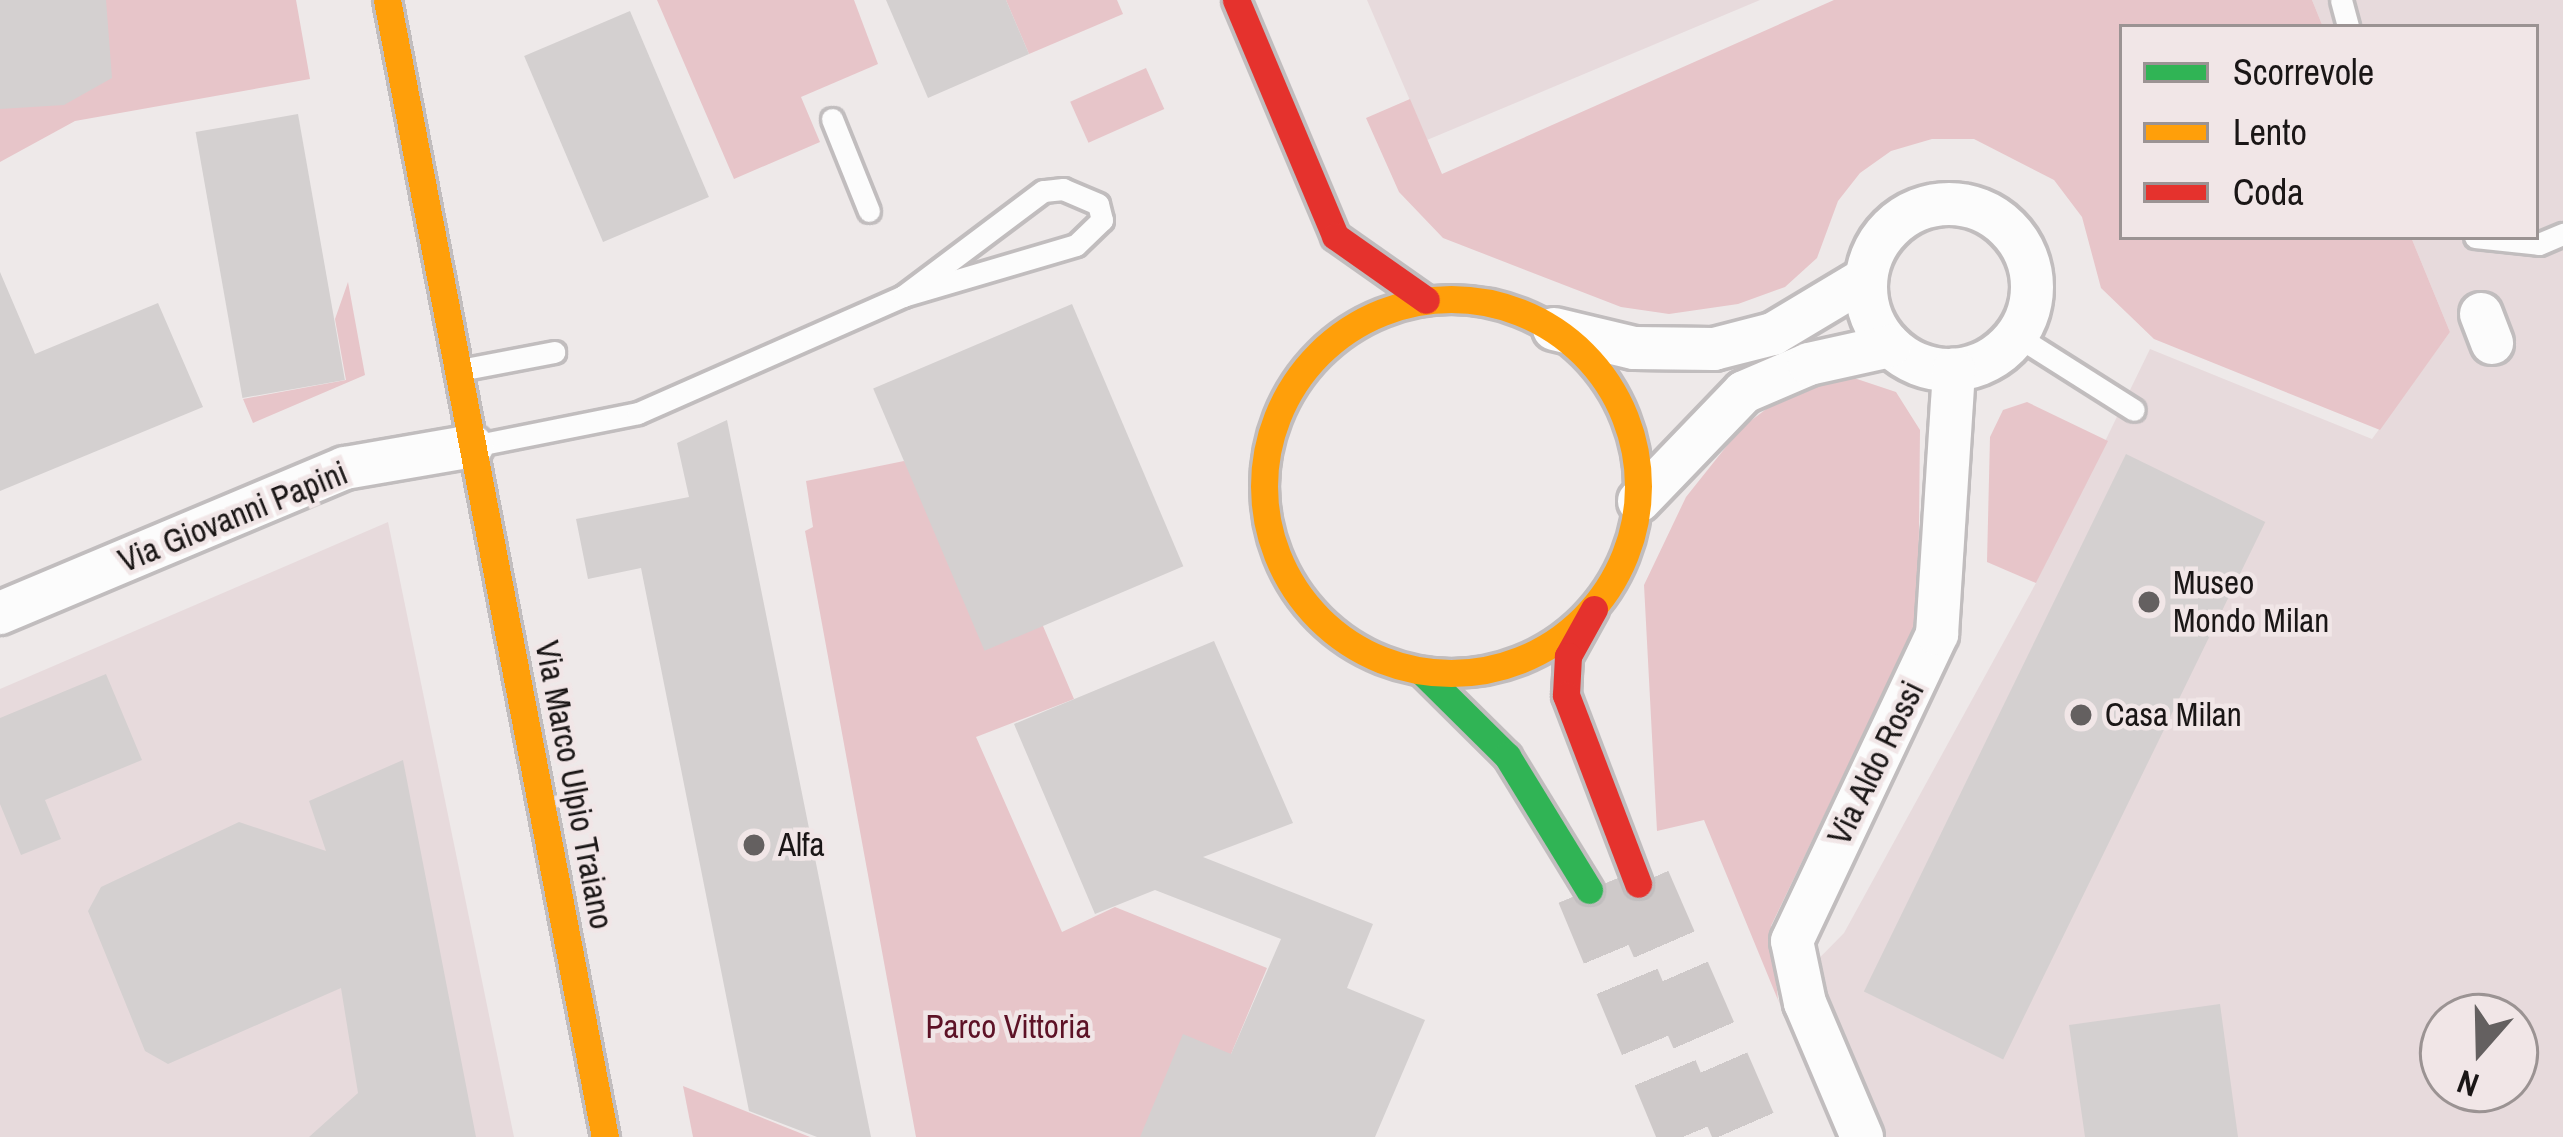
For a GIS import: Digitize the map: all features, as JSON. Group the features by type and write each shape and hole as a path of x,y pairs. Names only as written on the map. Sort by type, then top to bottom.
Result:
{"main road":[{"name":"Via Marco Ulpio Traiano","path":"387,0 605,1137"},
{"path":"1236,0 1335,236 1332,272"},
{"path":"1335,236 1426,300"},
{"path":"1594,609 1559,640 1516,662 1470,674 1422,672 1364,653 1316,618 1282,568 1264,511 1266,451 1286,395 1324,348 1372,316 1426,300 1514,309 1555,329 1592,362 1620,404 1636,451 1639,501 1625,559 1568,656 1566,695 1639,884"},
{"path":"1324,348 1328,309"},
{"path":"1422,672 1507,756 1589,890"}],"street":[{"path":"1936,204 1991,214 2027,256 2029,311 2017,336 2000,353 1954,370 1931,369 1890,346 1867,304 1865,279 1888,229 1910,213 1936,204"},
{"path":"1555,329 1634,348 1714,349 1773,334 1865,279"},
{"path":"1639,501 1744,392 1796,368 1890,346"},
{"name":"Via Aldo Rossi","path":"1862,1137 1805,1003 1792,941 1937,634 1954,370"},
{"name":"Via Giovanni Papini","path":"0,613 346,468 472,446"}],"lane":[{"path":"832,119 869,211"},
{"path":"472,446 638,413 903,296 1076,245 1102,220 1098,204 1063,189 1043,191 903,296"},
{"path":"2482,240 2539,244 2563,234"},
{"path":"2017,336 2134,410"},
{"path":"458,371 554,352"}],"shaded area":[{"path":"1367,0 1760,0 1427,140"},
{"path":"2312,0 2563,0 2563,1137 1836,1137 1778,1000 1844,933 2036,583 2150,349 2372,439 2450,332 2412,240 2539,240 2539,24 2322,24"},
{"path":"388,522 514,1137 0,1137 0,689"}],"green space":[{"path":"0,0 296,0 310,79 75,121 0,162"},
{"path":"657,0 854,0 878,64 801,97 820,142 734,179"},
{"path":"1006,0 1117,0 1123,14 1029,54"},
{"path":"1834,0 2312,0 2322,24 2119,24 2119,240 2412,240 2450,332 2380,430 2154,339 2101,288 2082,217 2054,180 1974,139 1932,139 1891,151 1860,173 1838,201 1817,258 1785,287 1738,304 1669,314 1621,307 1443,238 1399,192 1366,118 1410,99 1442,174"},
{"path":"1146,68 1164,109 1088,143 1070,102"},
{"path":"348,282 365,375 253,423 243,399 346,380 335,319"},
{"path":"1851,377 1896,392 1920,430 1918,620 1771,926 1778,1000 1704,820 1657,831 1644,585 1686,497 1741,428 1785,395"},
{"path":"2027,402 2108,441 2036,583 1987,562 1990,437 2003,410"},
{"name":"Parco Vittoria","path":"904,461 1043,626 1074,699 976,737 1062,932 1115,907 1267,968 1231,1054 1170,1137 916,1137 805,531 813,527 806,481"},
{"path":"683,1086 810,1137 693,1137"}],"building":[{"path":"0,0 106,0 112,78 64,105 0,109"},
{"path":"886,0 1006,0 1029,54 928,98"},
{"path":"630,11 709,197 603,242 524,56"},
{"path":"298,114 345,380 242,398 196,132"},
{"path":"0,272 35,354 158,303 203,407 0,491"},
{"path":"1072,304 1183,566 985,651 873,388"},
{"name":"Alfa","path":"727,420 871,1137 817,1137 749,1111 641,568 588,579 576,519 689,497 677,443"},
{"name":"Casa Milan","path":"2126,454 2265,522 2003,1059 1864,991"},
{"path":"1214,641 1293,823 1203,857 1373,924 1347,988 1425,1020 1375,1137 1140,1137 1183,1034 1231,1054 1281,939 1155,890 1095,914 1014,724"},
{"path":"106,674 142,760 45,800 61,839 21,855 0,804 0,718"},
{"path":"403,760 476,1137 309,1137 358,1093 341,988 168,1064 145,1051 88,911 101,887 239,822 326,851 309,801"},
{"path":"2220,1004 2238,1137 2085,1137 2069,1025"}],"tunnel":[{"path":"1638,884 1748,1137"},
{"path":"1589,890 1692,1137"}],"traffic: fast":[{"path":"1422,672 1507,756 1589,890"}],"traffic: slow":[{"path":"387,0 605,1137"},
{"path":"1451,299 1522,313 1583,354 1624,415 1638,486 1624,557 1583,618 1522,659 1451,673 1380,659 1319,618 1278,557 1264,486 1278,415 1319,354 1380,313 1451,299"}],"traffic: jam":[{"path":"1236,0 1335,236 1426,300"},
{"path":"1594,609 1568,656 1566,695 1638,884"}],"place":[{"name":"Museo Mondo Milan","path":"2149,602"},
{"name":"Casa Milan","path":"2081,715"},
{"name":"Alfa","path":"754,845"}]}
